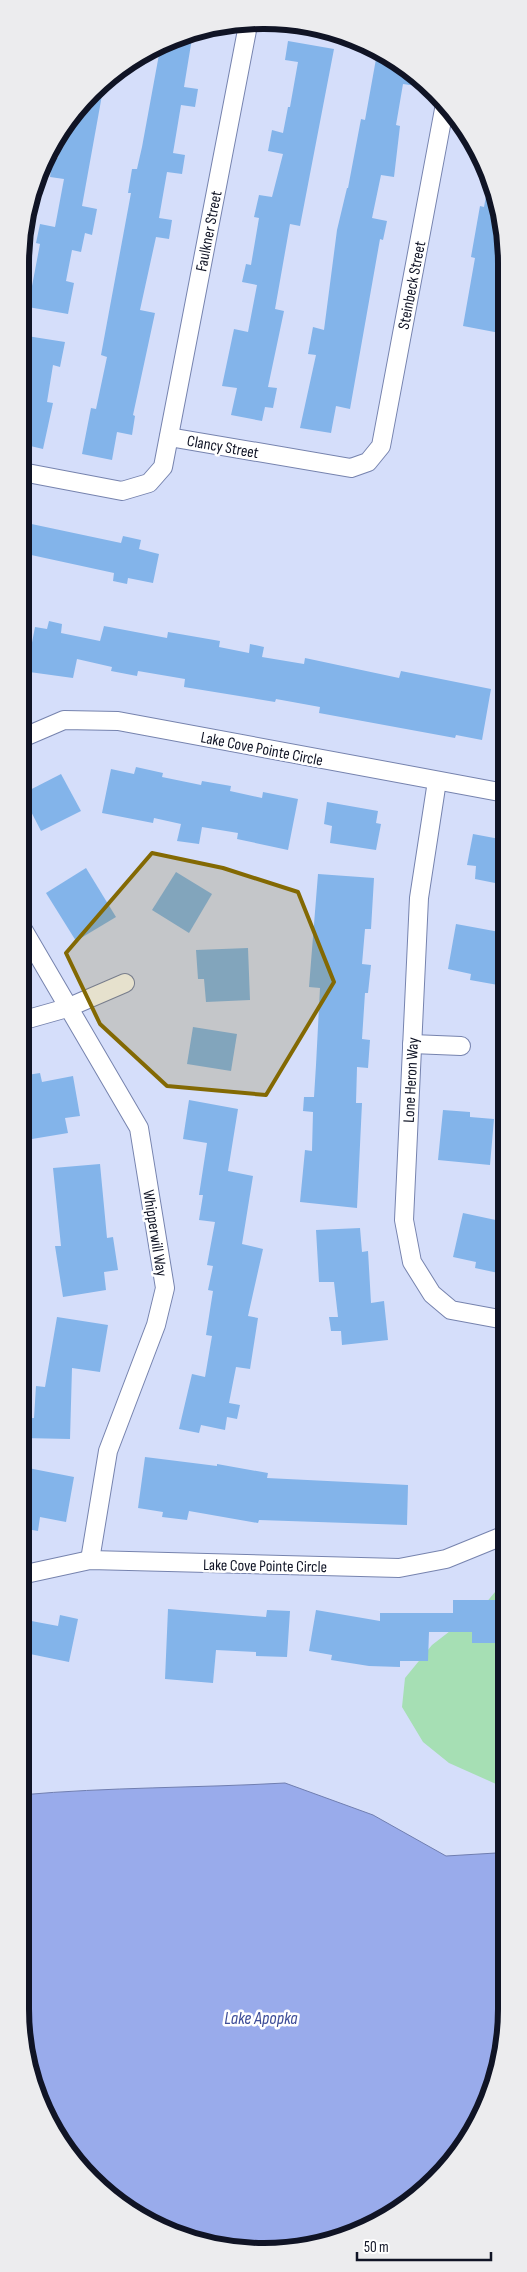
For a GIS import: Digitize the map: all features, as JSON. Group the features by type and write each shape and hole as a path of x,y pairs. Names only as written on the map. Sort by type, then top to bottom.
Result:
{"street":[{"name":"Faulkner Street","path":"169,437 247,29"},
{"name":"Steinbeck Street","path":"368,462 381,446 443,113"},
{"name":"Clancy Street","path":"29,473 122,491 149,483 163,467 169,437 351,468 368,462"},
{"name":"Lake Cove Pointe Circle","path":"29,735 64,720 118,721 498,792"},
{"name":"Lone Heron Way","path":"437,781 419,898 404,1220 412,1262 432,1294 451,1310 498,1319"},
{"name":"Whipperwill Way","path":"29,940 138,1128 165,1288 156,1325 108,1451 90,1560"},
{"path":"29,1019 67,1008 125,983"},
{"path":"412,1044 461,1046"},
{"name":"Lake Cove Pointe Circle","path":"29,1573 90,1560 399,1568 446,1559 498,1539"}],"highlighted area":[{"path":"152,853 223,868 298,892 334,982 266,1095 167,1086 100,1024 66,953"}],"green space":[{"path":"498,1588 498,1785 449,1763 423,1742 402,1707 405,1678 432,1645 485,1604"}],"water":[{"name":"Lake Apopka","path":"285,1783 373,1815 446,1856 498,1852 498,2024 494,2054 486,2084 467,2126 440,2163 418,2185 394,2204 367,2219 339,2231 309,2239 279,2243 248,2243 218,2239 188,2231 146,2212 109,2185 77,2151 53,2112 41,2084 33,2054 29,2024 29,1794 87,1790"}],"building":[{"path":"192,40 184,87 198,89 195,107 181,105 173,153 185,155 182,174 167,172 159,218 172,220 169,239 156,237 140,310 155,313 133,415 135,416 132,435 117,432 112,460 82,454 91,408 96,409 107,357 101,355 131,193 128,193 132,169 137,169 159,53"},
{"path":"288,41 334,49 300,226 290,224 275,309 284,311 268,387 277,388 273,408 265,407 262,421 231,415 237,388 222,386 234,329 248,332 257,285 242,282 246,264 251,265 259,218 254,217 259,195 272,197 283,154 268,151 272,130 283,133 288,107 290,107 298,62 285,60"},
{"path":"376,59 380,60 417,86 403,84 396,125 400,126 394,177 381,175 372,218 387,221 383,240 380,239 350,409 336,406 331,433 300,428 316,355 308,354 313,327 324,330 337,230 348,188 361,119 365,120"},
{"path":"102,94 82,206 97,209 92,235 85,233 81,252 72,250 66,281 74,283 68,314 29,307 40,244 36,243 40,224 55,227 64,179 50,177 52,162 54,157 58,158 60,146 68,133"},
{"path":"487,191 494,218 498,248 498,333 463,326 475,258 471,257 480,206 484,207"},
{"path":"29,336 65,342 60,367 53,365 47,402 53,403 43,449 29,446"},
{"path":"29,523 121,543 123,536 141,540 139,549 159,554 153,583 128,578 127,584 113,581 114,573 29,555"},
{"path":"49,621 62,624 61,633 100,641 104,626 167,638 168,632 220,641 219,647 249,653 250,644 264,647 262,657 304,664 305,658 399,678 401,671 491,689 482,740 456,735 455,738 319,713 320,707 276,699 275,702 184,687 185,679 138,671 137,676 111,671 112,667 77,659 73,678 29,672 29,653 35,627 47,629"},
{"path":"136,767 163,773 162,777 201,785 202,781 231,786 230,791 262,798 263,792 298,799 288,850 237,839 238,833 202,827 199,844 177,841 181,824 154,818 153,823 102,813 111,769 134,774"},
{"path":"61,774 81,811 41,831 29,808 29,790"},
{"path":"327,802 378,811 376,823 381,824 376,850 330,843 332,826 324,824"},
{"path":"473,834 498,839 498,884 475,879 476,866 467,865"},
{"path":"86,868 116,917 76,941 46,893"},
{"path":"176,872 212,894 189,933 152,910"},
{"path":"318,874 374,878 371,929 365,929 362,964 371,965 368,993 365,993 362,1039 370,1040 368,1068 357,1067 356,1103 362,1103 357,1208 300,1202 305,1150 312,1151 313,1112 303,1111 304,1097 314,1097 320,988 309,987"},
{"path":"456,924 498,932 498,985 470,980 471,974 448,969"},
{"path":"248,948 250,1000 206,1002 204,979 198,979 196,950"},
{"path":"193,1027 237,1034 231,1071 187,1064"},
{"path":"40,1073 42,1082 73,1076 80,1116 65,1118 68,1133 32,1139 29,1122 29,1075"},
{"path":"189,1100 238,1109 228,1171 253,1176 242,1244 263,1249 248,1316 258,1318 250,1369 236,1367 229,1403 240,1405 237,1419 227,1417 225,1430 201,1425 199,1433 179,1429 192,1374 205,1377 212,1336 206,1335 213,1291 208,1290 213,1266 207,1265 215,1222 199,1220 203,1195 199,1195 207,1143 183,1139"},
{"path":"443,1110 470,1112 470,1117 494,1119 490,1165 438,1160"},
{"path":"100,1164 107,1238 113,1237 118,1270 104,1272 106,1290 63,1297 55,1246 61,1246 53,1168"},
{"path":"463,1213 498,1220 498,1273 475,1268 476,1262 453,1257"},
{"path":"360,1228 362,1252 368,1251 371,1303 384,1301 388,1340 342,1345 341,1331 331,1331 329,1317 338,1317 334,1282 319,1282 316,1230"},
{"path":"57,1317 108,1325 100,1372 72,1368 70,1439 29,1438 29,1418 34,1418 36,1386 45,1387"},
{"path":"145,1457 217,1466 217,1464 268,1473 267,1478 408,1485 407,1525 259,1520 258,1523 189,1511 187,1520 162,1517 163,1512 138,1508"},
{"path":"29,1468 74,1477 66,1522 40,1517 38,1531 29,1529"},
{"path":"453,1600 498,1600 498,1643 472,1643 472,1632 429,1632 428,1661 400,1661 400,1667 369,1666 331,1660 332,1655 309,1651 316,1610 380,1621 380,1613 453,1613"},
{"path":"168,1609 266,1617 267,1610 290,1611 287,1657 256,1656 256,1652 216,1650 213,1683 165,1679"},
{"path":"60,1615 78,1619 69,1662 30,1654 32,1643 29,1642 29,1621 58,1626"}]}
